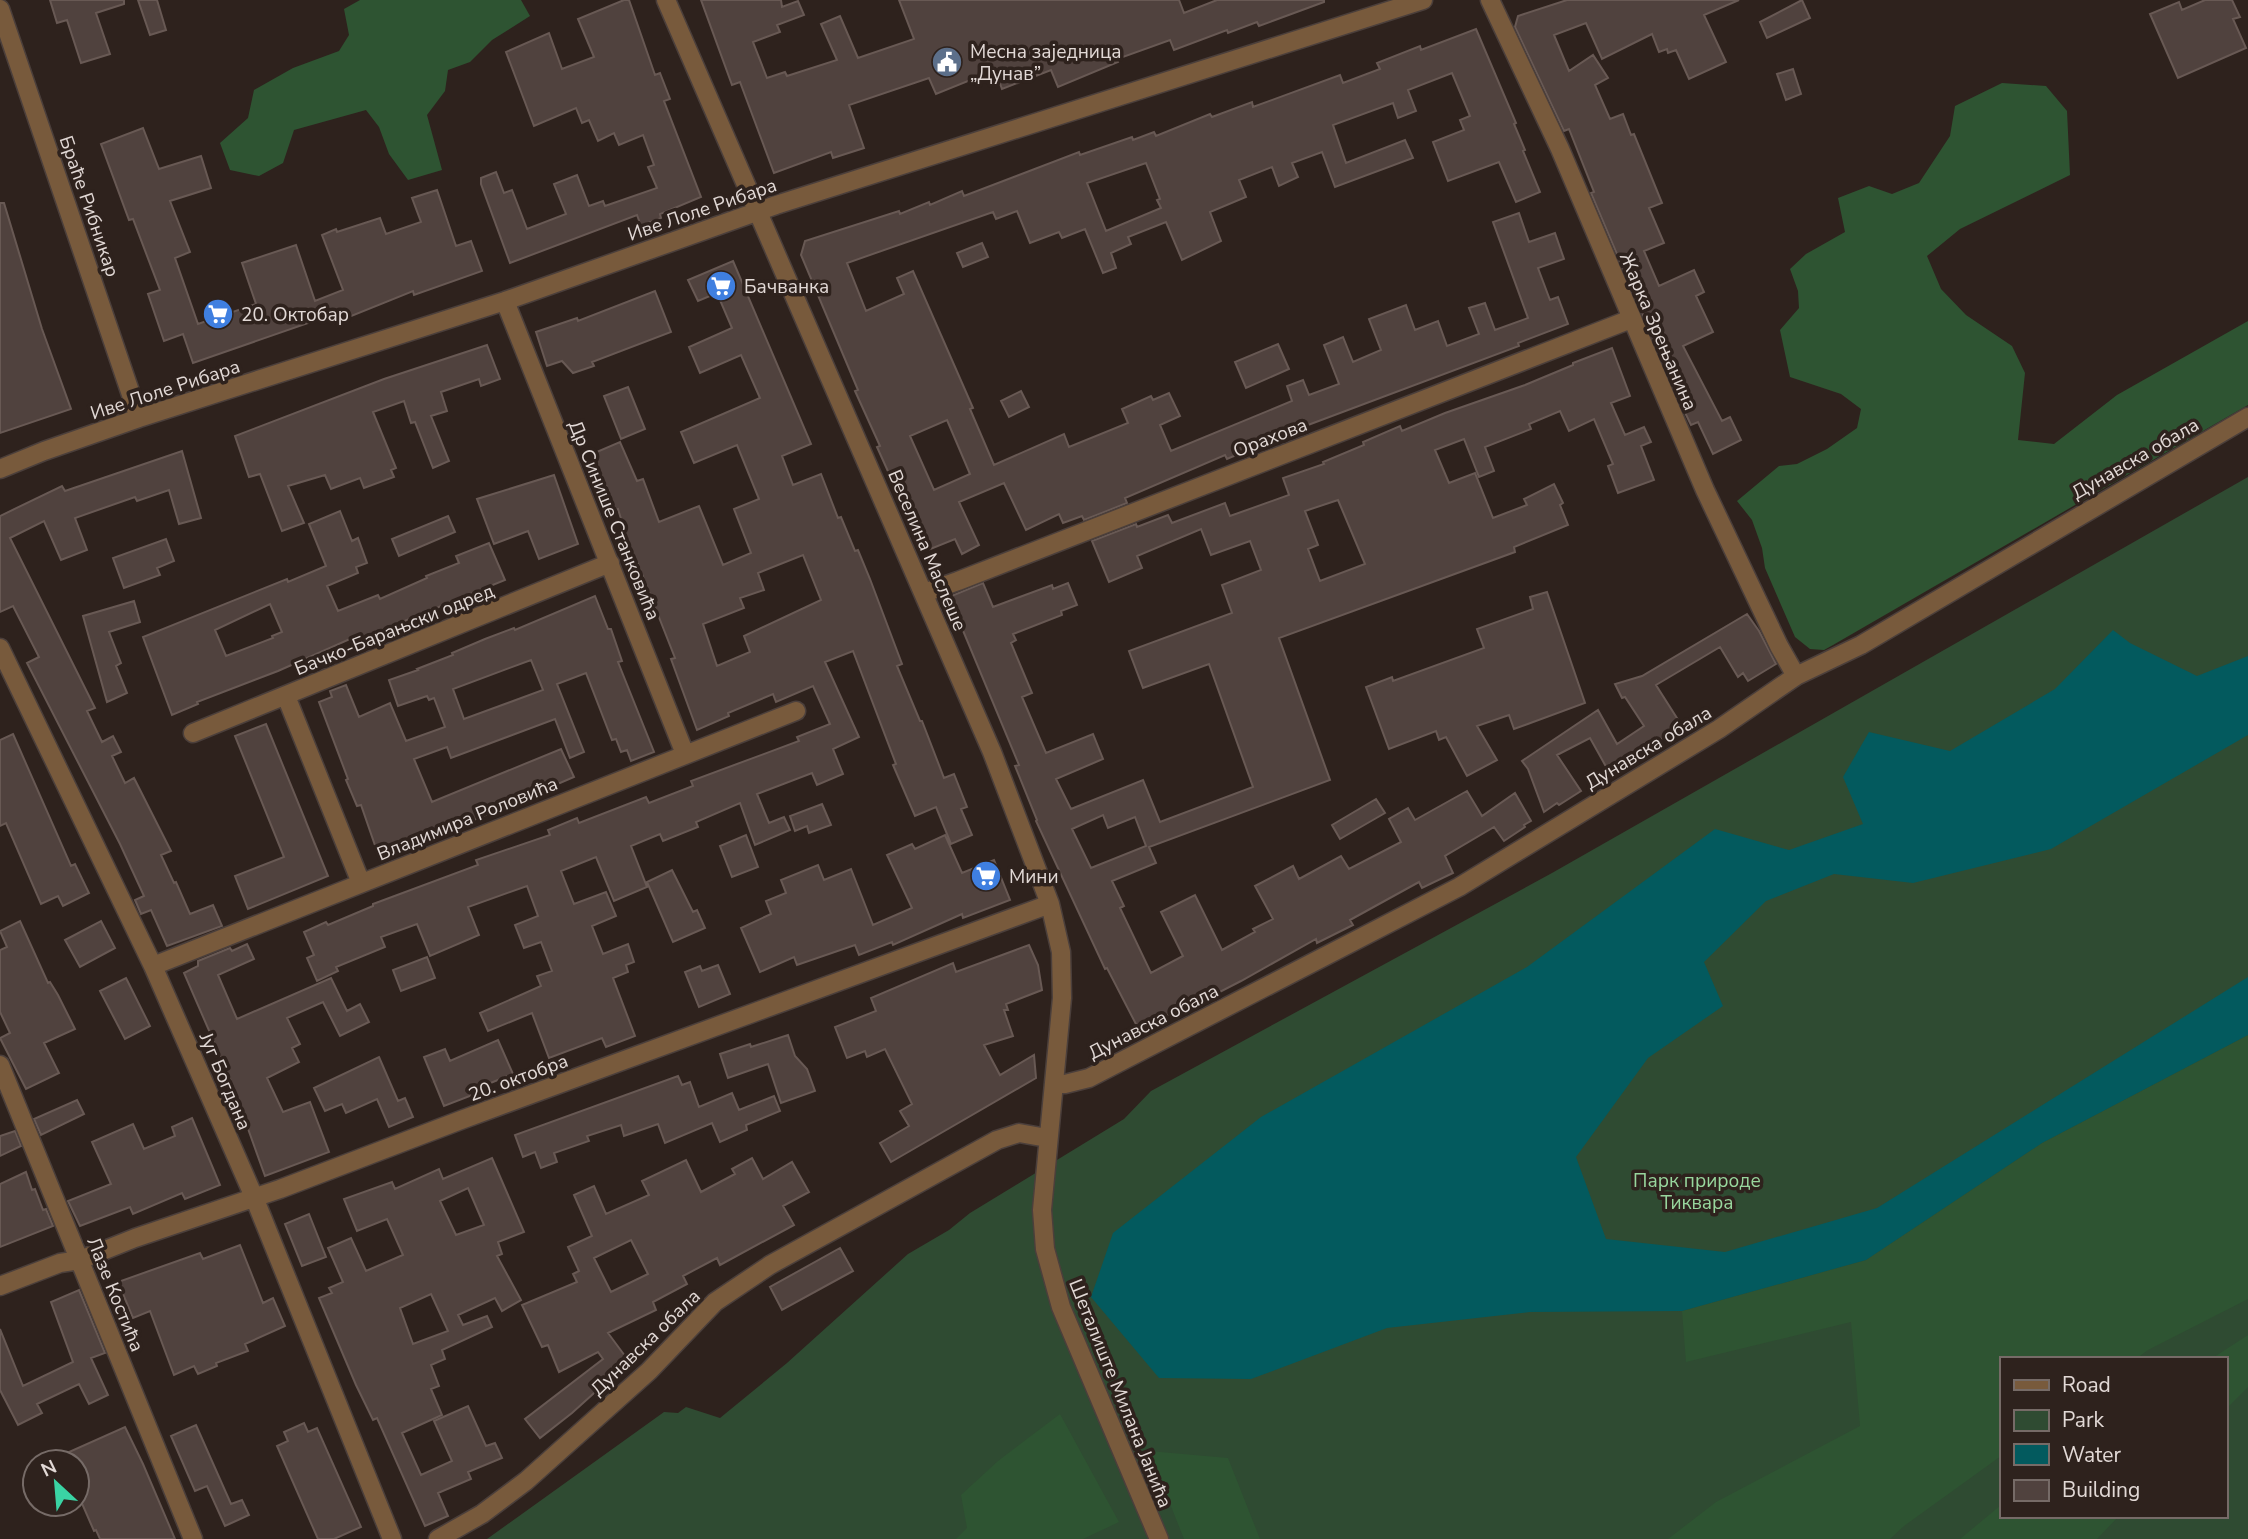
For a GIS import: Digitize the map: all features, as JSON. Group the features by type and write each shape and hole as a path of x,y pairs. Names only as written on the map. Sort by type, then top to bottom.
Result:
{"street":[{"name":"Веселина Маслеше","path":"666,0 992,752 1050,904 1060,952 1062,998 1055,1084 1047,1138"},
{"name":"Иве Лоле Рибара","path":"0,469 139,418 505,301 758,211 1423,0"},
{"name":"Жарка Зрењанина","path":"1490,0 1560,149 1704,490 1796,676"},
{"name":"Браће Рибникар","path":"0,9 139,418"},
{"name":"Др Синише Станковића","path":"505,301 685,754"},
{"name":"Орахова","path":"924,593 1630,319"},
{"name":"Дунавска обала","path":"1055,1084 1089,1077 1459,887 1719,729 1796,676 1861,645 2248,417"},
{"name":"Бачко-Барањски одред","path":"193,733 610,563"},
{"name":"Југ Богдана","path":"0,648 153,965 254,1197 392,1539"},
{"path":"286,696 361,883"},
{"name":"Владимира Роловића","path":"153,965 796,710"},
{"name":"20. октобра","path":"0,1286 280,1189 1050,904"},
{"name":"Лазе Костића","path":"0,1065 193,1539"},
{"name":"Дунавска обала","path":"438,1539 482,1514 526,1481 649,1371 699,1316 770,1265 997,1139 1019,1133 1047,1138"},
{"name":"Шеталиште Милана Јанића","path":"1047,1138 1042,1210 1045,1249 1052,1282 1159,1539"}],"green space":[{"path":"360,0 521,0 530,16 492,40 470,62 448,70 445,91 427,115 442,170 408,180 389,154 379,127 366,110 294,130 283,163 259,176 230,170 220,143 248,118 254,90 293,68 339,51 349,35 344,9"},
{"path":"2002,83 2046,86 2067,111 2070,175 1960,229 1927,256 1941,289 1966,315 2012,346 2025,373 2018,440 2054,444 2117,395 2248,321 2248,405 1833,645 1824,650 1810,649 1795,637 1765,568 1762,548 1752,520 1737,501 1779,466 1797,464 1827,449 1857,428 1861,409 1841,394 1790,377 1780,330 1799,308 1798,291 1790,269 1806,254 1845,232 1838,198 1869,186 1892,194 1919,183 1950,136 1955,106"},
{"name":"Парк природе Тиквара","path":"2248,477 2248,1539 487,1539 664,1412 678,1413 686,1407 720,1418 787,1363 908,1254 1124,1119 1151,1091 1552,873"},
{"path":"2248,1035 2248,1299 2139,1357 2000,1357 2000,1457 1890,1539 1668,1539 1716,1502 1860,1426 1851,1322 1686,1362 1682,1311 1866,1260 2042,1143"},
{"path":"2248,1335 2248,1387 2227,1408 2227,1357 2214,1357"},
{"path":"1060,1414 1119,1522 1083,1539 956,1539 967,1528 961,1495 998,1461"},
{"path":"1149,1451 1228,1458 1260,1539 1184,1539"},
{"path":"2000,1506 2000,1518 2117,1518 2097,1539 1960,1539"}],"water":[{"path":"2113,630 2130,643 2197,676 2248,656 2248,735 2051,849 1913,883 1834,874 1766,901 1704,962 1723,1006 1648,1058 1576,1157 1606,1239 1725,1252 1877,1208 2248,977 2248,1035 2042,1143 1866,1260 1682,1311 1530,1312 1387,1328 1251,1379 1159,1378 1091,1297 1113,1233 1261,1117 1527,967 1715,829 1789,850 1863,824 1843,777 1869,732 1950,751 2055,689"}],"building":[{"path":"50,0 124,0 124,4 96,13 110,54 81,63 67,20 57,23"},
{"path":"138,0 157,0 166,30 150,35"},
{"path":"629,0 655,75 660,73 670,99 664,101 701,197 660,214 661,218 641,226 637,215 510,263 481,178 496,172 504,193 512,190 527,229 566,214 554,184 577,175 589,206 603,201 605,206 657,188 648,167 654,165 643,135 619,145 614,133 598,141 589,120 582,123 576,108 534,126 506,52 549,33 562,69 594,57 578,19"},
{"path":"701,0 781,0 782,7 798,1 804,15 777,25 780,32 753,42 767,78 785,72 787,76 837,60 821,24 840,16 858,58 914,39 899,0 1179,0 1184,13 1217,0 1324,2 1259,26 1257,22 1228,33 1227,30 1174,50 1170,40 1117,59 1118,62 1058,87 1051,70 1002,89 995,70 936,94 929,78 849,105 864,148 833,158 831,152 774,173 740,82 732,85"},
{"path":"1567,0 1739,0 1704,15 1726,62 1689,79 1676,50 1659,52 1652,34 1602,59 1586,23 1554,35 1569,71 1593,55 1608,78 1595,85 1610,119 1623,114 1631,135 1634,134 1662,203 1649,208 1664,243 1644,251 1659,286 1694,270 1704,292 1696,296 1713,332 1683,346 1722,421 1730,417 1741,440 1713,454 1698,422 1691,425 1679,400 1591,193 1594,192 1569,129 1564,131 1515,27 1518,16"},
{"path":"1802,0 1810,18 1767,38 1760,22"},
{"path":"2205,0 2232,0 2240,17 2233,19 2246,48 2178,78 2150,14 2179,2 2182,10"},
{"path":"1476,29 1516,123 1514,124 1525,150 1523,151 1540,192 1516,202 1499,162 1448,181 1433,142 1464,130 1460,120 1470,116 1452,73 1408,90 1416,111 1398,118 1393,103 1333,125 1346,163 1405,140 1413,158 1335,187 1322,152 1292,163 1298,177 1279,186 1272,167 1239,180 1246,197 1210,212 1221,241 1182,260 1166,222 1128,237 1131,244 1111,253 1116,268 1103,273 1085,229 1062,238 1059,232 1030,243 1017,211 996,219 993,212 847,263 866,311 904,294 897,278 913,271 973,408 970,409 994,465 1064,434 1069,447 1128,423 1122,409 1151,396 1153,400 1169,393 1180,416 1160,425 1171,451 1292,401 1287,386 1303,380 1309,395 1339,384 1324,345 1343,337 1353,362 1381,350 1369,319 1406,305 1415,330 1438,321 1447,346 1479,334 1469,308 1485,303 1495,330 1528,318 1493,222 1519,213 1529,242 1555,233 1564,259 1538,268 1550,300 1558,297 1568,324 1518,343 1519,346 1300,428 1227,459 1225,455 1125,498 1127,503 1084,520 1082,516 1063,523 1059,514 1026,530 1004,483 959,502 979,545 962,554 955,539 928,550 905,496 900,498 877,447 880,446 855,391 858,390 801,255 805,241 899,211 900,214 929,202 930,205 962,191 964,196 1079,152 1080,155 1154,132 1156,136 1210,114 1212,117 1252,102 1253,107 1340,75 1343,83 1380,69 1377,63 1420,46 1421,50","holes":["1146,163 1161,208 1106,231 1087,183","947,420 970,474 934,490 910,436"]},
{"path":"1793,69 1801,94 1786,100 1777,74"},
{"path":"143,128 159,169 201,156 211,188 170,201 190,252 175,258 198,324 256,304 242,263 296,245 315,301 343,290 322,235 380,218 386,234 421,222 412,198 437,190 456,246 471,241 482,271 414,295 413,291 334,323 331,315 193,363 183,334 164,341 148,294 160,290 133,219 129,220 101,144"},
{"path":"0,203 4,203 42,329 71,409 0,433"},
{"path":"982,243 988,257 963,267 957,253"},
{"path":"733,261 811,444 782,456 793,485 821,474 838,518 841,517 870,579 902,664 897,666 944,778 954,774 967,807 961,809 972,835 951,844 936,807 915,816 893,765 896,764 853,651 825,662 859,737 833,749 843,774 817,785 812,773 757,794 769,823 784,817 790,830 755,845 740,803 696,822 698,827 663,841 660,834 631,846 647,887 614,901 596,857 561,871 574,904 606,892 616,916 592,926 603,954 628,944 634,962 626,965 628,972 613,978 635,1036 606,1047 602,1038 549,1058 532,1013 488,1031 480,1013 541,986 537,976 552,971 541,942 524,948 515,925 538,916 527,886 468,907 479,935 430,956 417,924 381,937 385,947 336,967 338,971 317,981 307,958 314,955 304,932 478,865 476,860 550,835 548,830 577,818 579,823 646,797 649,803 693,786 691,781 799,741 797,737 830,724 813,686 776,702 773,694 697,730 671,659 675,658 638,564 635,565 618,509 610,512 603,494 609,492 592,454 620,442 637,481 643,479 659,522 699,506 723,565 751,553 734,509 759,499 737,445 694,463 681,432 760,398 741,355 700,373 689,347 732,328 717,293 698,301 688,280","holes":["803,555 821,600 744,636 750,652 717,666 703,624 744,608 740,598 764,590 758,573"]},
{"path":"655,291 671,332 592,362 594,366 573,373 562,361 547,366 536,332 577,318 578,321"},
{"path":"1278,344 1289,369 1246,388 1235,362"},
{"path":"487,345 500,379 481,386 479,379 441,392 447,411 431,416 449,461 433,468 415,422 411,423 404,401 373,412 396,468 391,470 394,477 364,488 360,478 331,489 325,475 288,486 304,523 282,531 260,474 249,477 235,436 384,379"},
{"path":"1612,348 1630,396 1611,403 1625,435 1644,427 1651,442 1641,446 1654,480 1618,493 1608,466 1613,464 1594,419 1569,431 1560,411 1529,424 1531,429 1485,447 1494,471 1479,477 1464,439 1435,450 1449,483 1475,473 1493,518 1527,505 1524,499 1554,484 1563,503 1560,505 1568,525 1514,547 1515,552 1279,638 1330,780 1149,847 1156,863 1112,881 1124,906 1120,908 1151,973 1183,956 1161,912 1195,895 1222,950 1273,919 1255,886 1293,866 1299,879 1341,856 1349,869 1401,842 1389,819 1408,808 1415,820 1467,791 1482,816 1515,793 1531,821 1504,841 1494,827 1445,856 1453,873 1422,888 1419,882 1350,920 1353,925 1317,943 1316,939 1214,995 1212,992 1139,1030 1107,968 1105,969 1036,821 1015,766 1019,765 949,597 983,583 993,607 1052,585 1053,589 1068,583 1077,605 1061,611 1062,615 1013,634 1016,640 1011,643 1032,693 1022,697 1046,753 1093,734 1103,759 1056,779 1071,809 1143,780 1160,822 1253,787 1209,664 1143,688 1129,651 1232,613 1222,585 1261,570 1250,541 1211,555 1201,529 1137,556 1142,568 1109,582 1092,541 1168,515 1172,523 1225,503 1230,516 1289,495 1283,478 1324,464 1323,462 1400,426 1402,431 1525,385","holes":["1338,500 1365,564 1320,581 1308,549 1318,545 1305,511","1103,815 1108,828 1135,817 1146,846 1091,868 1072,829"]},
{"path":"628,387 645,429 621,439 604,396"},
{"path":"1021,391 1029,407 1009,417 1001,401"},
{"path":"182,451 201,518 179,524 169,490 137,501 135,497 75,518 87,550 61,560 44,521 10,538 95,708 87,711 102,742 113,736 121,752 112,756 125,783 134,778 171,851 161,855 190,914 213,905 222,926 167,946 151,910 141,914 135,900 144,896 27,663 39,657 13,606 0,612 0,516 62,486 65,491"},
{"path":"554,475 578,544 539,559 528,531 494,544 477,499"},
{"path":"340,511 352,541 358,538 367,563 356,567 358,573 327,586 338,611 378,595 380,599 427,578 426,576 459,563 456,556 489,543 505,580 363,638 361,634 278,671 197,702 198,704 172,715 143,637 326,566 309,524","holes":["270,604 282,632 226,656 215,630"]},
{"path":"448,516 455,532 399,556 392,539"},
{"path":"166,539 174,561 157,568 160,575 124,588 113,558"},
{"path":"1547,592 1585,703 1514,729 1509,715 1477,726 1497,760 1467,776 1446,737 1439,740 1436,731 1389,749 1366,687 1392,677 1393,681 1484,648 1477,629 1533,609 1530,597"},
{"path":"595,596 608,629 611,629 622,661 618,662 654,752 631,761 627,750 621,752 616,739 612,740 586,673 557,684 584,752 570,758 555,719 451,758 447,747 414,759 432,802 561,749 574,777 446,832 378,854 361,805 357,806 346,780 348,779 319,702 332,697 330,691 346,685 359,717 390,703 406,741 445,727 434,698 429,700 427,696 398,706 389,680 418,670 485,639 514,628 515,630","holes":["531,660 543,690 464,719 453,689"]},
{"path":"134,601 140,622 109,632 121,663 116,666 127,693 107,702 83,616"},
{"path":"1747,614 1776,664 1748,681 1743,673 1738,677 1720,647 1656,685 1682,726 1609,772 1590,738 1557,755 1581,791 1544,812 1528,769 1522,761 1598,710 1617,744 1644,726 1625,697 1622,698 1615,684 1642,676"},
{"path":"266,724 328,876 248,909 235,876 284,857 235,736"},
{"path":"13,734 71,866 75,864 89,893 63,906 58,896 41,904 6,823 0,826 0,740"},
{"path":"1376,799 1385,813 1340,839 1332,825"},
{"path":"822,804 831,825 809,833 807,826 795,831 790,816"},
{"path":"746,835 758,867 732,877 720,846"},
{"path":"945,835 962,873 994,860 1010,900 963,918 962,914 893,945 892,942 859,955 855,945 797,965 794,957 760,972 741,928 771,914 766,901 786,893 781,880 818,865 824,880 851,869 873,925 912,908 887,855 912,844 915,849"},
{"path":"672,870 693,912 697,910 705,928 673,942 647,882"},
{"path":"20,921 48,983 50,982 58,995 75,1029 44,1043 59,1073 26,1089 0,1038 10,1033 0,1012 0,950 7,947 0,931"},
{"path":"101,921 115,948 80,967 65,940"},
{"path":"247,944 254,959 218,975 237,1019 331,978 347,1011 360,1004 369,1022 340,1036 323,1002 287,1018 300,1044 292,1048 299,1062 267,1078 283,1112 310,1102 329,1152 265,1176 231,1090 234,1088 184,973 198,966 198,961"},
{"path":"1029,945 1038,965 1042,990 1006,1004 1008,1010 1004,1010 1013,1036 984,1045 1000,1075 1034,1055 1036,1078 891,1162 880,1143 909,1126 900,1111 912,1104 885,1049 867,1057 865,1051 847,1058 835,1027 876,1011 871,998 953,963 956,972"},
{"path":"427,957 435,978 401,991 393,970"},
{"path":"718,965 730,994 699,1007 685,972 700,966 702,971"},
{"path":"126,978 150,1026 125,1039 100,991"},
{"path":"788,1035 795,1056 807,1069 815,1091 781,1103 768,1064 728,1078 720,1054"},
{"path":"498,1040 513,1074 473,1090 475,1094 444,1106 424,1057 445,1049 450,1061"},
{"path":"379,1057 398,1101 405,1098 413,1117 389,1127 377,1099 346,1113 342,1104 325,1111 314,1088"},
{"path":"678,1076 682,1085 690,1082 699,1107 732,1093 739,1110 774,1096 780,1111 746,1125 747,1130 720,1142 712,1123 665,1143 658,1124 624,1136 621,1125 587,1136 589,1141 554,1153 557,1162 541,1168 535,1152 523,1157 515,1135"},
{"path":"77,1100 84,1114 41,1135 34,1119"},
{"path":"192,1118 220,1185 185,1199 182,1193 133,1214 130,1207 80,1226 68,1201 111,1184 92,1142 133,1124 144,1149 175,1136 172,1127"},
{"path":"15,1131 21,1146 0,1156 0,1136"},
{"path":"492,1158 524,1232 498,1242 502,1254 497,1256 521,1300 502,1311 495,1298 458,1315 463,1325 487,1316 492,1327 442,1350 445,1359 431,1365 439,1386 431,1389 442,1415 402,1433 421,1475 452,1461 434,1421 468,1406 486,1446 495,1443 502,1458 468,1472 471,1479 438,1493 448,1516 425,1526 377,1418 373,1420 356,1385 319,1298 332,1293 329,1288 343,1282 328,1248 351,1238 366,1271 403,1255 387,1219 357,1231 344,1199 392,1182 395,1189 439,1169 443,1179","holes":["468,1188 484,1225 456,1235 440,1201","431,1294 448,1331 413,1344 400,1308"]},
{"path":"752,1158 763,1179 792,1162 809,1192 783,1206 794,1225 720,1265 717,1258 683,1276 687,1284 653,1302 656,1310 608,1333 628,1360 612,1372 614,1375 572,1413 540,1438 525,1419 603,1359 598,1352 559,1372 548,1345 542,1347 522,1305 577,1282 573,1274 579,1271 568,1247 592,1236 574,1195 594,1186 606,1214 649,1195 642,1181 686,1160 701,1192 735,1174 732,1169","holes":["631,1240 648,1274 611,1292 594,1258"]},
{"path":"26,1172 32,1190 35,1189 53,1226 0,1247 0,1184"},
{"path":"309,1214 326,1257 302,1266 285,1224"},
{"path":"240,1245 263,1303 273,1298 285,1326 245,1344 248,1351 216,1363 217,1366 198,1374 194,1366 174,1375 150,1311 133,1318 118,1282 200,1253 203,1259"},
{"path":"840,1248 853,1271 782,1310 770,1287"},
{"path":"79,1290 105,1353 91,1358 108,1395 89,1404 79,1384 37,1404 42,1413 18,1425 0,1390 0,1329 23,1386 73,1362 51,1302"},
{"path":"304,1423 308,1432 317,1428 361,1527 334,1539 318,1539 277,1446 288,1441 284,1432"},
{"path":"196,1425 231,1504 242,1500 249,1515 225,1526 207,1486 195,1491 171,1436"},
{"path":"125,1427 175,1539 100,1539 88,1518 91,1518 91,1448 78,1448"}],"place":[{"name":"Месна заједница „Дунав”","path":"947,62"},
{"name":"Бачванка","path":"721,286"},
{"name":"20. Октобар","path":"218,314"},
{"name":"Мини","path":"986,876"}]}
